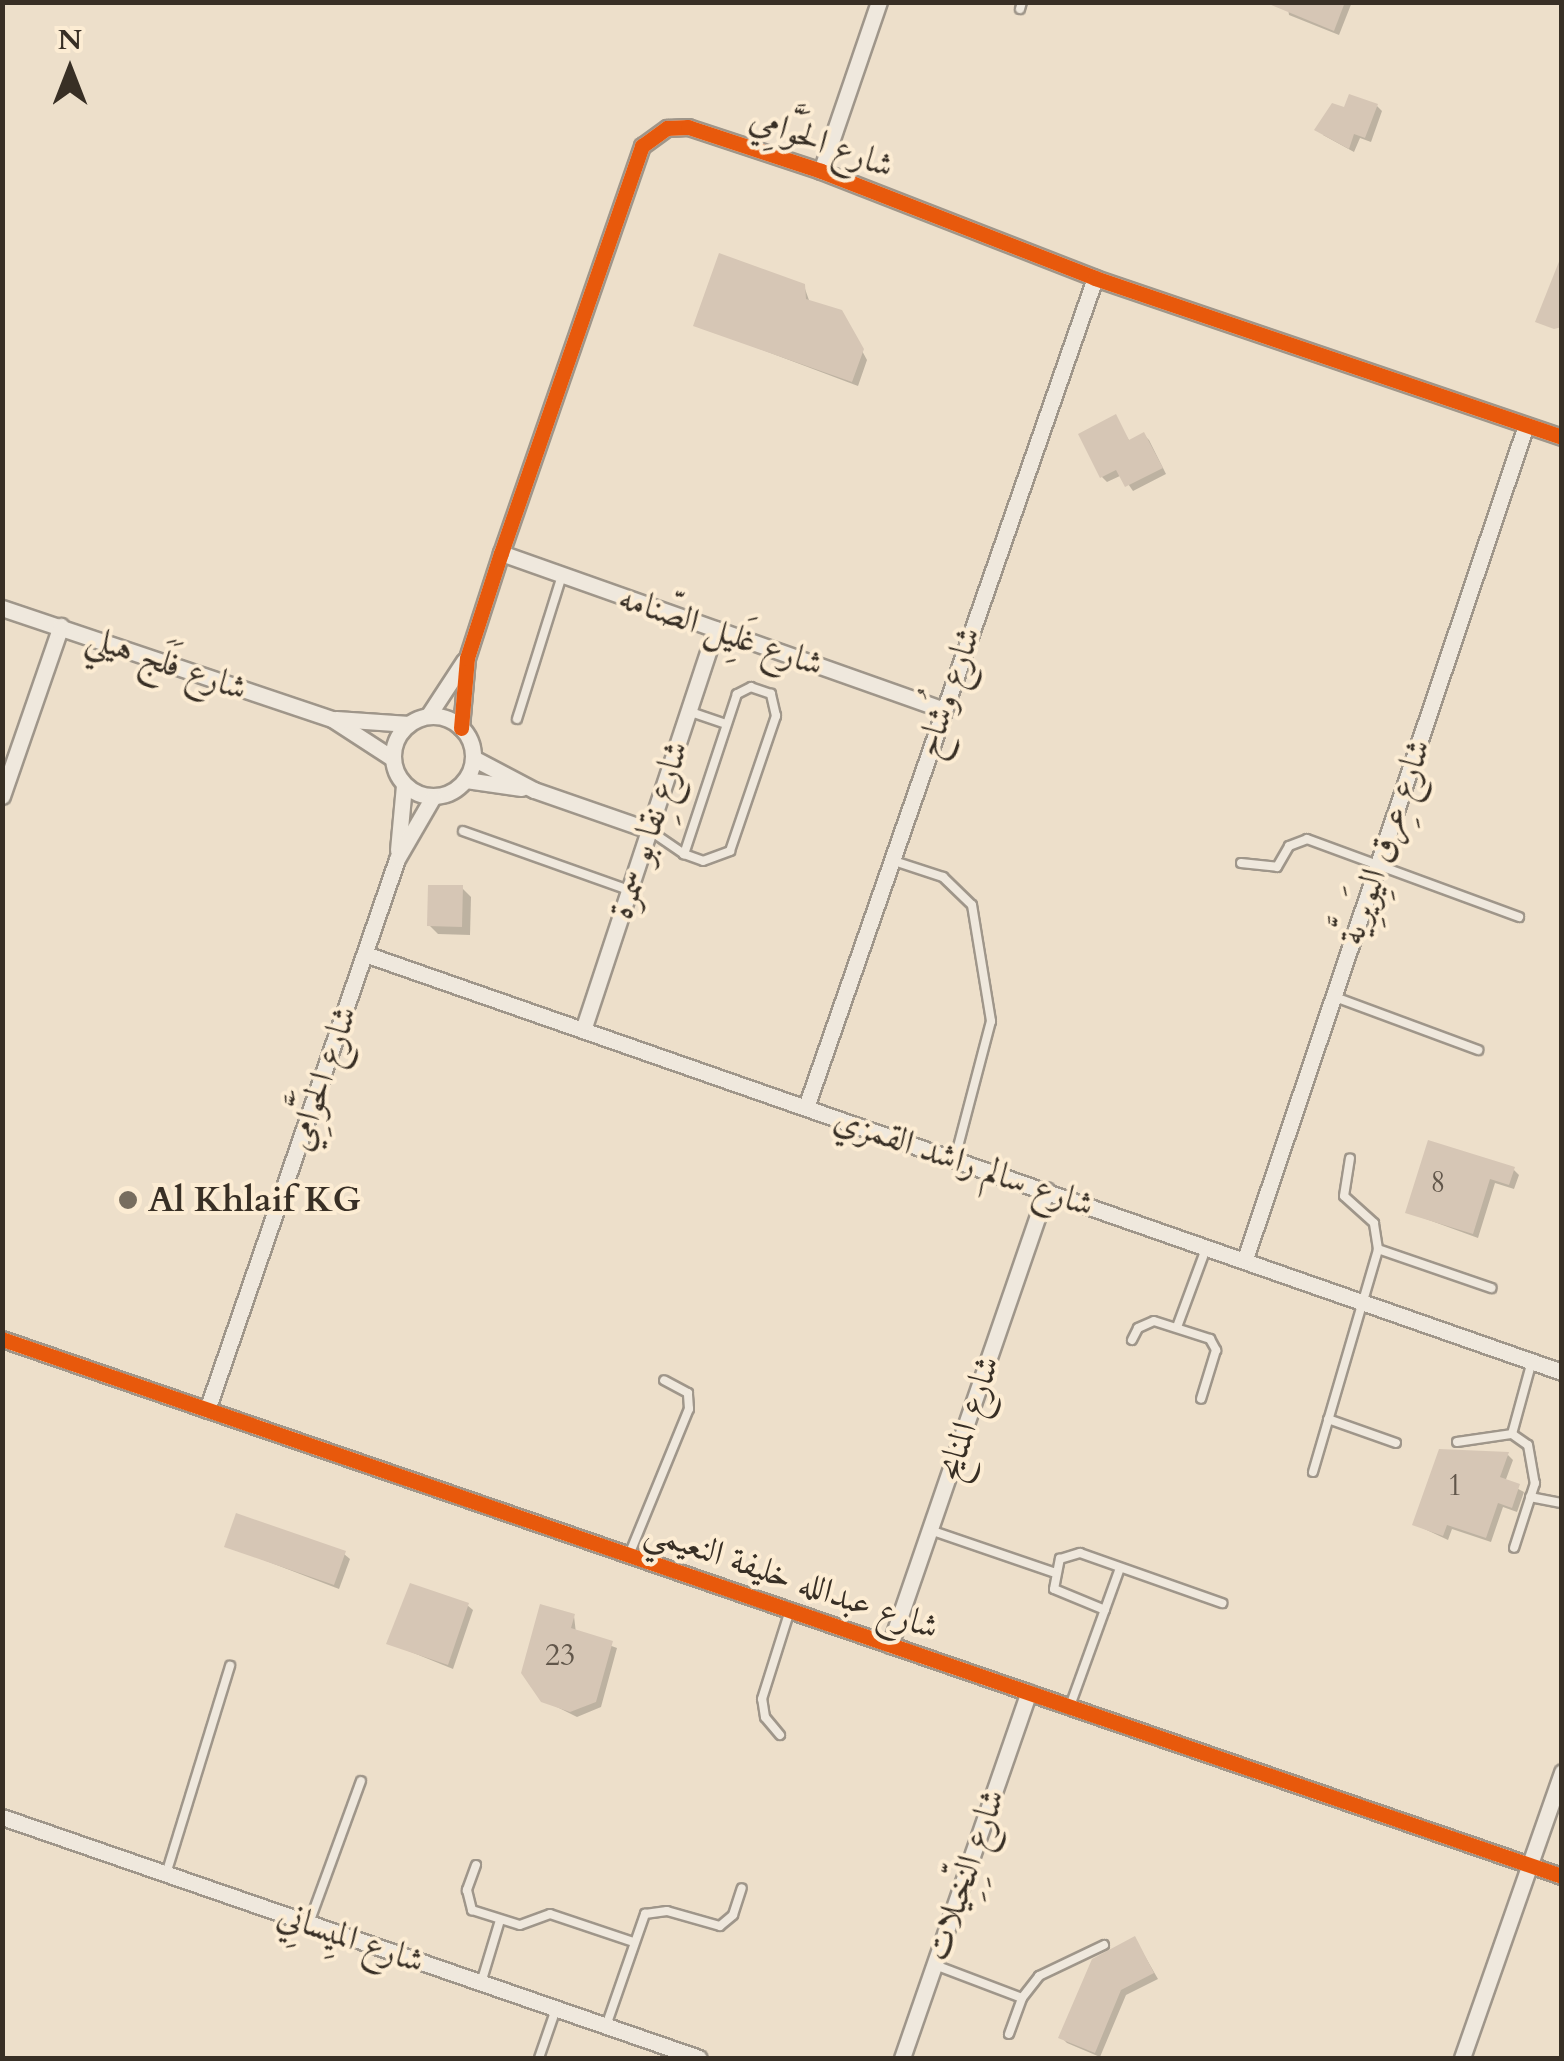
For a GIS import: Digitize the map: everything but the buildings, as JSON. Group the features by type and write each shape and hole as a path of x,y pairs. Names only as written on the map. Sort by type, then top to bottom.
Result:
{"street":[{"path":"820,171 880,2"},
{"name":"شارع الحَوَّامِي","path":"461,728 466,658 501,554 642,146 667,128 688,127 820,171 1094,278 1562,437"},
{"name":"شارع وُشاح","path":"806,1107 1094,278"},
{"name":"شارع عِرق اليِوَيرِيَّة","path":"1244,1259 1526,425"},
{"name":"شارع غَلِيل الصّنامه","path":"501,554 942,709"},
{"name":"شارع فَلَج هيلي","path":"2,608 332,719 392,758"},
{"path":"2,796 60,626"},
{"name":"شارع نِقا بو سمرة","path":"583,1030 716,629"},
{"name":"شارع الحَوَّامِي","path":"428,716 466,658"},
{"path":"466,780 473,758 461,728 428,716 409,724 392,758 404,785 434,796 466,780 534,790"},
{"name":"شارع فَلَج هيلي","path":"332,719 409,724"},
{"path":"473,758 534,790 649,830"},
{"name":"شارع الحَوَّامِي","path":"397,859 404,785"},
{"name":"شارع الحَوَّامِي","path":"207,1410 397,859 434,796"},
{"name":"شارع سالم راشد القمزي","path":"365,954 1532,1358 1562,1372"},
{"name":"شارع المنايح","path":"890,1645 1046,1190"},
{"name":"شارع عبدالله خليفة النعيمي","path":"2,1339 1562,1876"},
{"name":"شارع النِّخِيلات","path":"902,2058 1028,1692"},
{"path":"1462,2058 1562,1772"},
{"name":"شارع المِيسانِي","path":"2,1818 699,2058"}],"lane":[{"path":"517,718 562,575"},
{"path":"649,830 684,854 712,862 730,851 777,700 743,688 726,724 684,854"},
{"path":"688,711 726,724"},
{"path":"463,831 629,890"},
{"path":"1241,863 1277,867 1289,846 1307,839 1376,869 1519,917"},
{"path":"891,860 943,877 972,904 991,1020 956,1159"},
{"path":"1332,996 1478,1050"},
{"path":"1312,1472 1378,1249 1374,1223 1344,1196 1350,1158"},
{"path":"1177,1327 1206,1246"},
{"path":"1378,1249 1491,1288"},
{"path":"1132,1340 1144,1323 1177,1327 1214,1343 1201,1399"},
{"path":"1512,1434 1532,1358"},
{"path":"629,1555 689,1410 688,1393 664,1380"},
{"path":"1328,1419 1396,1443"},
{"path":"1457,1442 1512,1434 1528,1445 1535,1464 1530,1498 1514,1548"},
{"path":"1530,1498 1562,1503"},
{"path":"930,1530 1053,1572"},
{"path":"1106,1610 1054,1589 1053,1572 1068,1553 1222,1603"},
{"path":"1070,1706 1120,1568"},
{"path":"780,1735 765,1717 762,1699 790,1610"},
{"path":"166,1874 230,1666"},
{"path":"309,1924 360,1781"},
{"path":"476,1865 468,1905 520,1925 540,1912 633,1942"},
{"path":"606,2026 645,1914 655,1911 720,1926 733,1916 742,1888"},
{"path":"480,1983 500,1920"},
{"path":"1009,2034 1022,1998 1051,1967 1104,1945"},
{"path":"935,1965 1022,1998"},
{"path":"538,2058 556,2009"}],"cycle path":[{"path":"461,728 467,658 501,553 642,146 667,128 688,127 821,171 1095,278 1562,437"},
{"path":"2,1339 1562,1876"}],"place":[{"name":"Al Khlaif KG","path":"128,1200"}]}
